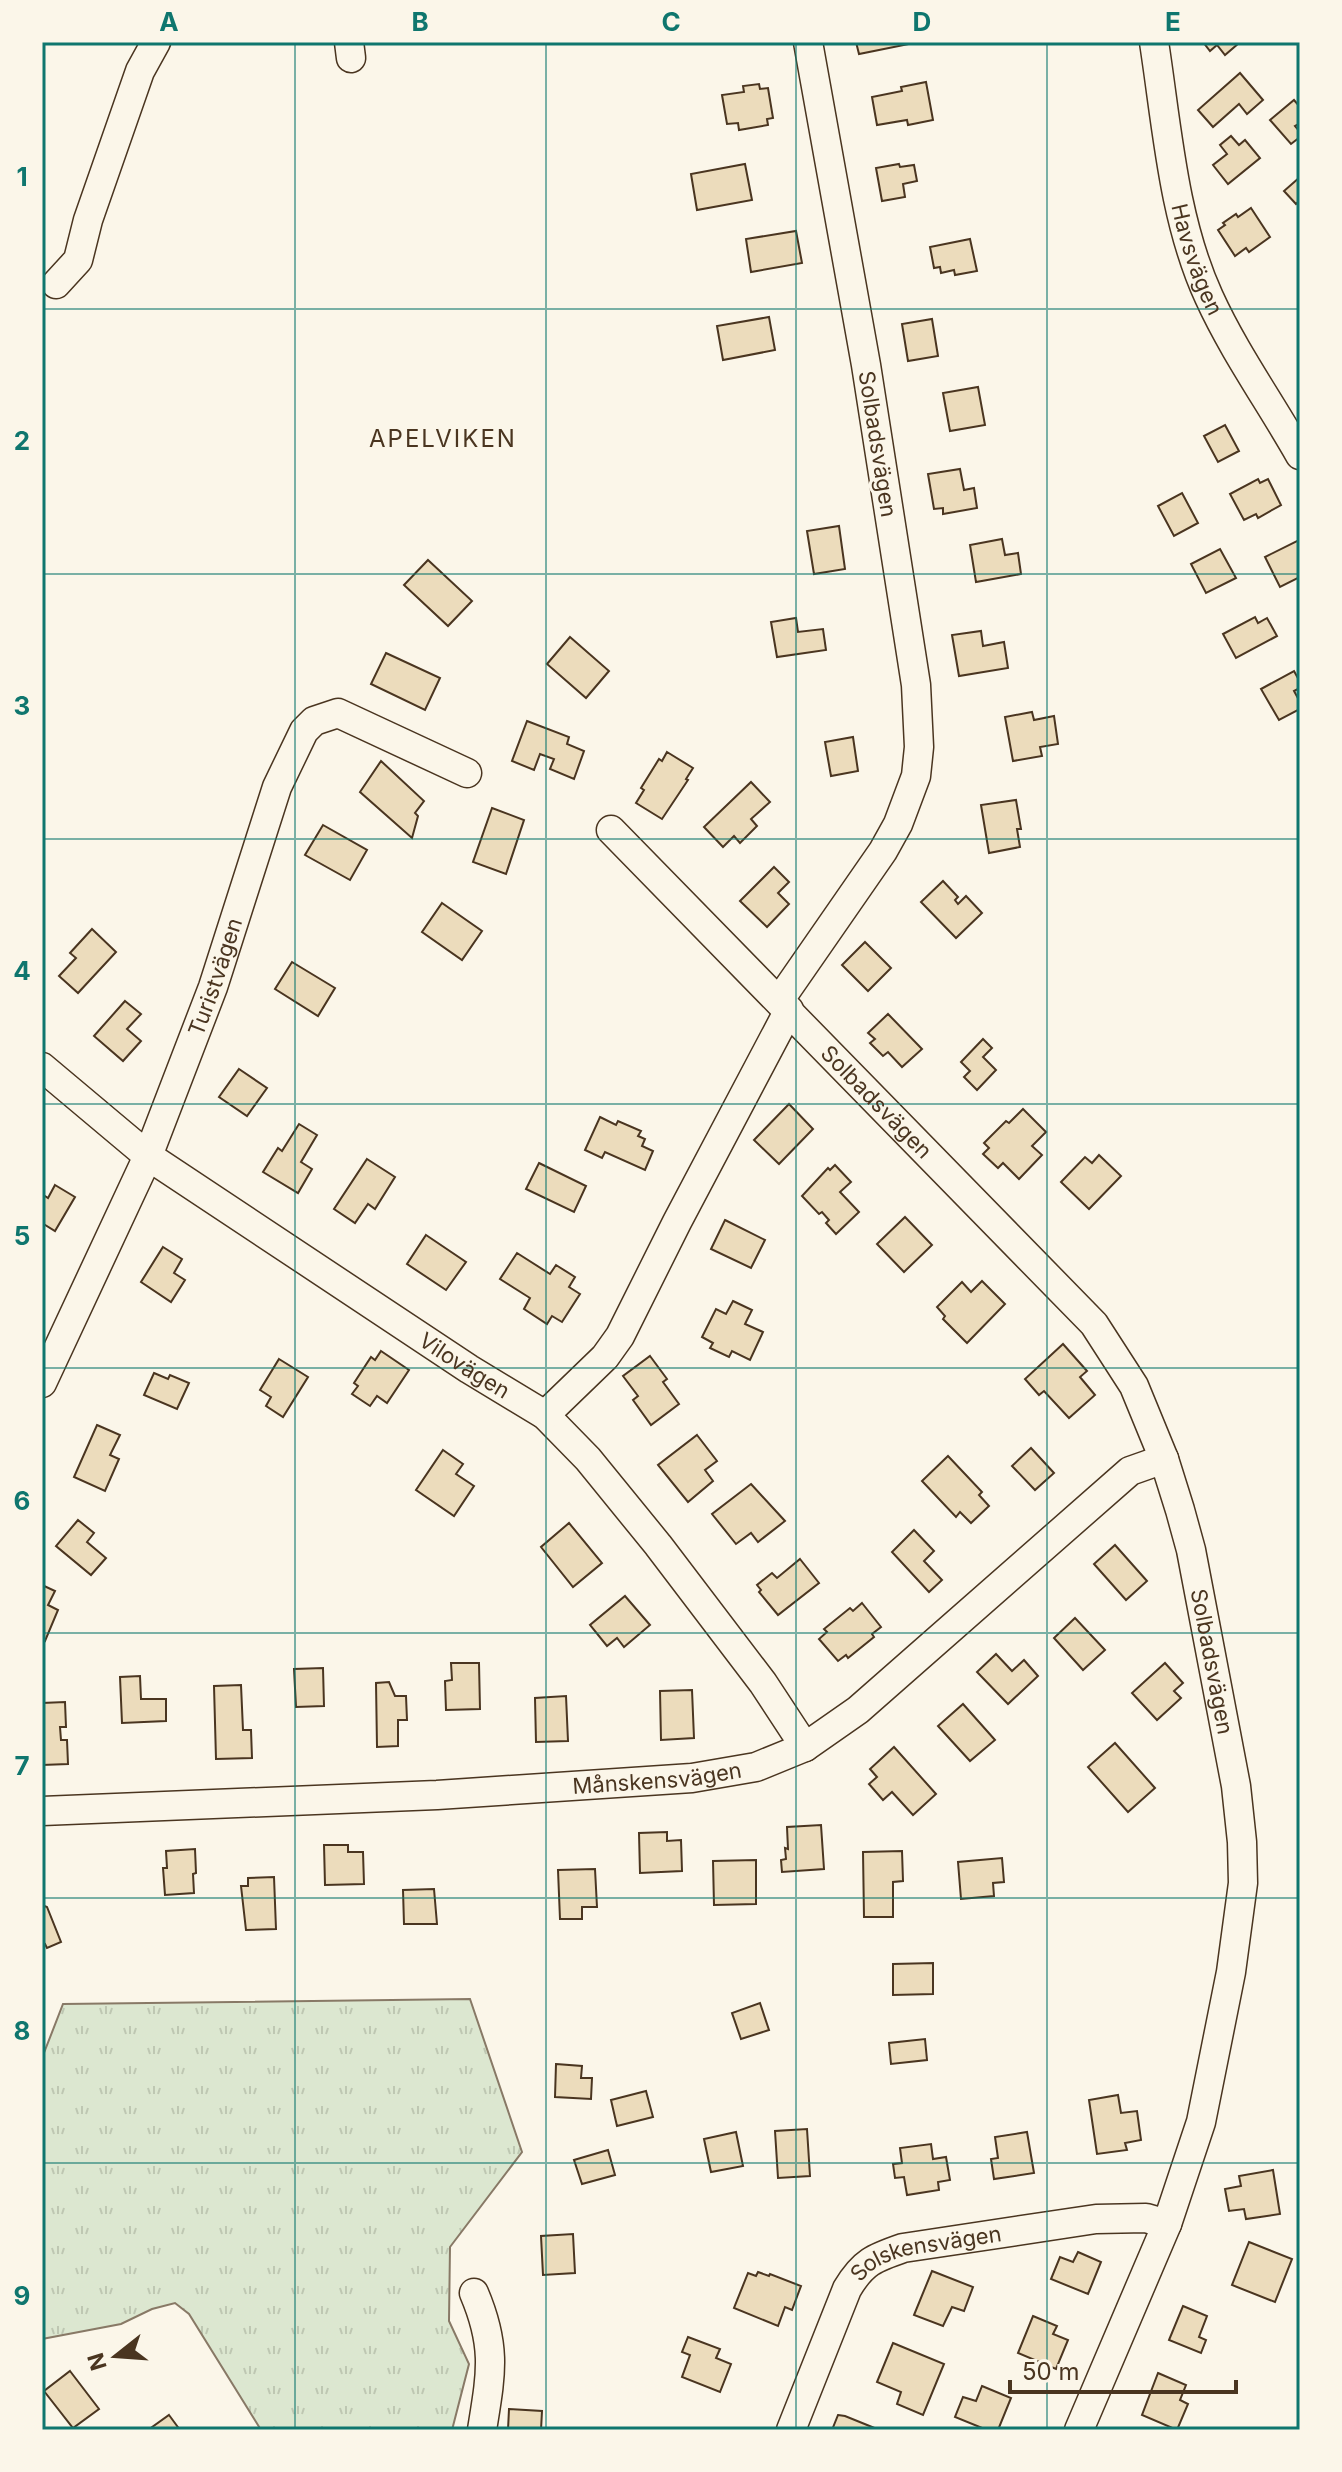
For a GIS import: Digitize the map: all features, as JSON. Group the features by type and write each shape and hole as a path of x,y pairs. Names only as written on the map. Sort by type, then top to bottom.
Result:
{"street":[{"path":"56,284 78,260 88,220 140,71 156,42"},
{"name":"Solbadsvägen","path":"545,1415 605,1357 620,1336 784,1005 891,838 909,800 916,776 919,747 916,685 866,365 808,42"},
{"name":"Havsvägen","path":"1154,42 1185,224 1208,297 1300,455"},
{"name":"Turistvägen","path":"42,1383 148,1156 213,987 277,787 304,731 314,721 338,713 467,773"},
{"name":"Solbadsvägen","path":"611,830 1094,1324 1134,1386 1164,1459 1191,1550 1236,1786 1243,1883 1231,1972 1201,2122 1167,2224 1079,2430"},
{"name":"Vilovägen","path":"42,1067 148,1156 469,1369 545,1415 588,1459 658,1545 763,1683 805,1747"},
{"name":"Månskensvägen","path":"42,1811 437,1795 692,1778 756,1767 805,1747 858,1710 1130,1471 1164,1459"},
{"name":"Solskensvägen","path":"791,2430 847,2289 860,2268 875,2258 903,2248 1096,2219 1146,2218 1167,2224"},
{"path":"474,2293 484,2317 492,2355 482,2430"}],"green space":[{"path":"470,1999 522,2152 450,2247 449,2321 469,2364 452,2430 261,2430 189,2314 175,2303 152,2309 121,2324 42,2339 42,2058 63,2004"}],"building":[{"path":"856,42 909,42 909,44 859,54"},
{"path":"1203,42 1239,43 1225,55 1217,45 1210,51"},
{"path":"1240,73 1263,100 1247,114 1239,104 1213,127 1198,110"},
{"path":"926,82 933,120 908,125 907,120 877,125 872,97"},
{"path":"759,84 760,89 768,88 773,118 767,119 768,125 739,130 738,123 727,124 722,95 744,92 743,86"},
{"path":"1294,100 1300,107 1300,123 1295,126 1300,137 1291,144 1270,120"},
{"path":"1231,136 1239,145 1245,140 1260,158 1228,184 1213,165 1227,154 1220,145"},
{"path":"745,164 752,200 697,210 691,174"},
{"path":"899,164 900,167 914,165 917,181 903,184 905,197 882,201 876,168"},
{"path":"1300,177 1300,200 1296,204 1284,191"},
{"path":"1251,208 1270,237 1249,252 1246,248 1235,256 1218,230 1236,214 1238,217"},
{"path":"796,231 802,263 751,272 746,239"},
{"path":"970,239 977,271 955,275 954,270 941,273 940,267 934,268 930,247"},
{"path":"769,317 775,350 723,360 717,326"},
{"path":"932,319 938,356 908,361 902,324"},
{"path":"978,387 985,425 950,431 943,393"},
{"path":"1225,425 1239,451 1218,462 1204,436"},
{"path":"960,469 964,490 974,488 977,508 943,514 943,508 934,509 928,474"},
{"path":"1258,479 1260,483 1268,479 1281,505 1258,518 1256,514 1244,520 1230,494"},
{"path":"1182,493 1198,523 1174,536 1158,506"},
{"path":"839,526 845,569 814,574 807,531"},
{"path":"1002,539 1005,555 1018,553 1021,574 976,582 970,545"},
{"path":"1299,540 1300,577 1280,587 1265,557"},
{"path":"1220,549 1236,578 1206,593 1191,564"},
{"path":"428,560 472,601 448,626 404,585"},
{"path":"1255,617 1258,623 1267,618 1277,636 1236,658 1223,634"},
{"path":"796,618 798,632 823,629 826,650 777,657 771,622"},
{"path":"981,631 983,646 1004,642 1008,668 959,676 952,635"},
{"path":"570,637 609,671 586,698 547,664"},
{"path":"386,653 440,678 425,710 371,684"},
{"path":"1294,671 1300,682 1300,688 1294,691 1300,709 1279,720 1261,689"},
{"path":"1032,712 1034,720 1054,716 1058,744 1040,747 1042,756 1013,761 1005,717"},
{"path":"527,721 569,737 567,744 584,751 574,779 550,769 554,759 540,754 534,770 512,761"},
{"path":"853,737 858,771 831,776 825,742"},
{"path":"667,752 693,768 662,819 636,803 644,790 641,788"},
{"path":"381,761 424,801 415,813 418,816 412,838 360,792"},
{"path":"751,782 770,802 751,819 757,826 740,843 734,836 723,847 704,827"},
{"path":"1016,800 1021,829 1017,829 1020,847 989,853 981,805"},
{"path":"492,808 524,820 506,874 473,862"},
{"path":"323,825 367,850 350,880 305,855"},
{"path":"774,867 789,882 778,893 789,904 767,927 740,901"},
{"path":"943,881 958,897 955,900 958,904 966,896 982,913 956,938 921,902"},
{"path":"442,903 482,931 462,960 422,932"},
{"path":"92,929 116,952 78,993 59,976 76,958 70,953"},
{"path":"865,942 891,968 868,991 842,965"},
{"path":"292,962 335,988 318,1016 275,989"},
{"path":"125,1001 141,1014 127,1029 141,1041 123,1061 94,1036"},
{"path":"888,1014 922,1049 902,1067 888,1052 883,1056 870,1043 875,1039 868,1033"},
{"path":"983,1039 992,1048 983,1057 996,1070 977,1090 964,1077 970,1071 961,1062"},
{"path":"239,1069 267,1088 247,1116 219,1097"},
{"path":"789,1104 813,1129 779,1164 754,1140"},
{"path":"1023,1109 1046,1132 1032,1146 1042,1155 1019,1179 1003,1163 998,1168 983,1154 989,1148 984,1143"},
{"path":"600,1117 616,1125 618,1121 641,1131 638,1136 645,1139 642,1146 653,1151 645,1170 605,1152 602,1158 585,1150"},
{"path":"299,1124 317,1135 301,1162 312,1169 298,1193 263,1172 278,1148 282,1151"},
{"path":"1099,1155 1121,1176 1089,1209 1061,1182 1085,1157 1092,1163"},
{"path":"367,1159 395,1177 375,1209 368,1204 355,1223 334,1209"},
{"path":"539,1163 586,1186 574,1212 526,1189"},
{"path":"835,1165 851,1182 840,1192 859,1212 836,1234 826,1223 829,1220 822,1212 819,1214 802,1196 828,1168 830,1170"},
{"path":"55,1185 75,1197 55,1231 42,1223 42,1194 48,1198"},
{"path":"905,1217 932,1245 904,1272 877,1244"},
{"path":"725,1220 765,1240 751,1268 711,1249"},
{"path":"426,1235 466,1262 446,1290 407,1264"},
{"path":"163,1247 182,1259 174,1273 185,1280 171,1302 141,1282"},
{"path":"517,1253 550,1274 556,1265 575,1277 569,1287 580,1294 562,1322 552,1316 547,1324 524,1309 530,1298 500,1279"},
{"path":"982,1281 1005,1304 967,1343 943,1319 945,1316 937,1307 962,1282 971,1292"},
{"path":"733,1301 752,1310 745,1324 763,1332 750,1360 732,1351 729,1357 710,1348 713,1343 702,1337 716,1309 726,1314"},
{"path":"1063,1344 1087,1371 1080,1377 1095,1395 1069,1418 1044,1391 1039,1395 1025,1379"},
{"path":"381,1351 409,1370 387,1403 377,1396 370,1406 352,1394 358,1386 354,1383 371,1357 375,1360"},
{"path":"650,1356 667,1379 663,1382 679,1404 651,1425 633,1400 638,1396 623,1376"},
{"path":"279,1359 308,1377 283,1417 266,1406 271,1397 260,1390"},
{"path":"154,1373 168,1379 170,1375 189,1383 177,1409 144,1395"},
{"path":"97,1425 120,1435 110,1455 119,1459 105,1491 74,1477"},
{"path":"697,1435 717,1461 705,1470 713,1481 688,1502 658,1465"},
{"path":"1031,1448 1054,1473 1035,1490 1012,1466"},
{"path":"443,1450 463,1464 456,1474 474,1486 454,1516 416,1490"},
{"path":"948,1456 982,1492 979,1495 989,1506 971,1523 960,1512 956,1517 922,1481"},
{"path":"751,1484 785,1521 758,1542 751,1533 736,1544 712,1514"},
{"path":"78,1520 94,1533 87,1542 106,1558 91,1575 56,1546"},
{"path":"569,1523 602,1563 573,1587 541,1547"},
{"path":"914,1530 934,1551 924,1561 942,1580 929,1592 892,1552"},
{"path":"1115,1545 1147,1581 1126,1600 1094,1564"},
{"path":"800,1559 819,1583 778,1615 757,1585 772,1573 777,1578"},
{"path":"42,1585 55,1591 48,1605 58,1610 45,1641 42,1639"},
{"path":"625,1596 650,1625 624,1647 617,1638 607,1646 590,1625"},
{"path":"862,1603 881,1627 872,1634 874,1637 848,1658 846,1655 838,1661 819,1639 827,1632 824,1629 850,1608 853,1611"},
{"path":"1075,1618 1105,1650 1083,1670 1054,1638"},
{"path":"996,1654 1012,1671 1024,1660 1038,1676 1008,1704 977,1672"},
{"path":"451,1663 479,1663 480,1709 446,1710 445,1681 452,1680"},
{"path":"1165,1663 1183,1683 1174,1691 1181,1698 1157,1720 1132,1693"},
{"path":"323,1668 324,1706 296,1707 294,1669"},
{"path":"140,1676 141,1699 166,1699 166,1721 122,1723 120,1677"},
{"path":"389,1682 395,1696 406,1696 407,1720 398,1720 398,1746 377,1747 376,1683"},
{"path":"241,1685 243,1730 251,1730 252,1758 216,1759 214,1686"},
{"path":"692,1690 694,1738 661,1740 660,1691"},
{"path":"566,1696 568,1741 536,1742 535,1698"},
{"path":"65,1702 66,1727 60,1727 61,1740 67,1740 68,1764 42,1765 42,1703"},
{"path":"963,1704 995,1740 970,1761 938,1726"},
{"path":"1115,1743 1155,1788 1128,1812 1088,1767"},
{"path":"894,1747 936,1794 913,1815 892,1792 883,1800 869,1784 877,1777 870,1769"},
{"path":"821,1825 824,1869 782,1872 781,1860 786,1859 785,1848 788,1849 787,1827"},
{"path":"667,1832 667,1841 681,1840 682,1871 640,1873 639,1833"},
{"path":"324,1845 348,1845 348,1852 363,1852 364,1884 325,1885"},
{"path":"195,1849 194,1893 165,1895 163,1868 167,1868 166,1851"},
{"path":"902,1851 903,1881 893,1882 893,1917 864,1917 863,1852"},
{"path":"1002,1858 1004,1882 993,1883 994,1896 961,1899 958,1862"},
{"path":"756,1860 756,1904 714,1905 713,1861"},
{"path":"595,1869 597,1907 582,1907 582,1919 560,1919 558,1870"},
{"path":"274,1877 276,1929 246,1930 241,1886 248,1886 248,1878"},
{"path":"434,1889 437,1924 404,1924 403,1890"},
{"path":"42,1905 47,1907 61,1942 47,1948 45,1944 42,1945"},
{"path":"933,1963 933,1994 893,1995 893,1964"},
{"path":"760,2003 769,2030 741,2039 732,2013"},
{"path":"925,2039 927,2060 891,2064 889,2043"},
{"path":"556,2064 582,2066 581,2078 592,2078 591,2099 555,2097"},
{"path":"646,2091 653,2117 617,2126 611,2100"},
{"path":"1118,2095 1121,2113 1137,2111 1141,2140 1125,2143 1127,2150 1097,2154 1089,2100"},
{"path":"807,2129 810,2176 778,2178 775,2131"},
{"path":"736,2132 743,2166 711,2172 704,2139"},
{"path":"1027,2132 1034,2173 994,2179 991,2159 998,2158 995,2137"},
{"path":"931,2144 933,2159 946,2157 950,2180 938,2182 939,2190 907,2195 904,2177 895,2178 893,2164 902,2163 900,2148"},
{"path":"608,2150 615,2175 582,2184 574,2160"},
{"path":"1273,2170 1280,2214 1246,2219 1244,2209 1229,2211 1225,2189 1241,2186 1239,2176"},
{"path":"573,2234 575,2273 543,2275 541,2236"},
{"path":"1249,2242 1292,2259 1275,2302 1232,2285"},
{"path":"1078,2252 1101,2262 1088,2294 1051,2279 1060,2257 1073,2262"},
{"path":"932,2271 973,2287 964,2311 952,2307 943,2326 914,2315"},
{"path":"758,2272 801,2286 792,2310 785,2307 778,2326 734,2308 748,2273 756,2276"},
{"path":"1183,2306 1207,2316 1199,2337 1206,2340 1201,2353 1169,2340"},
{"path":"1033,2316 1057,2326 1053,2334 1068,2340 1056,2369 1018,2353"},
{"path":"688,2337 720,2349 716,2358 731,2364 720,2392 682,2377 690,2355 682,2352"},
{"path":"893,2343 944,2364 923,2415 897,2404 901,2392 877,2382"},
{"path":"70,2371 99,2409 73,2428 44,2391"},
{"path":"1158,2373 1186,2385 1180,2400 1188,2404 1177,2430 1142,2415"},
{"path":"982,2386 1011,2398 998,2430 987,2430 955,2417 963,2397 976,2401"},
{"path":"509,2409 542,2411 541,2430 508,2430"},
{"path":"169,2415 180,2430 148,2430"},
{"path":"838,2415 845,2416 877,2429 832,2430"}],"district":[{"name":"APELVIKEN","path":"443,439"}]}
